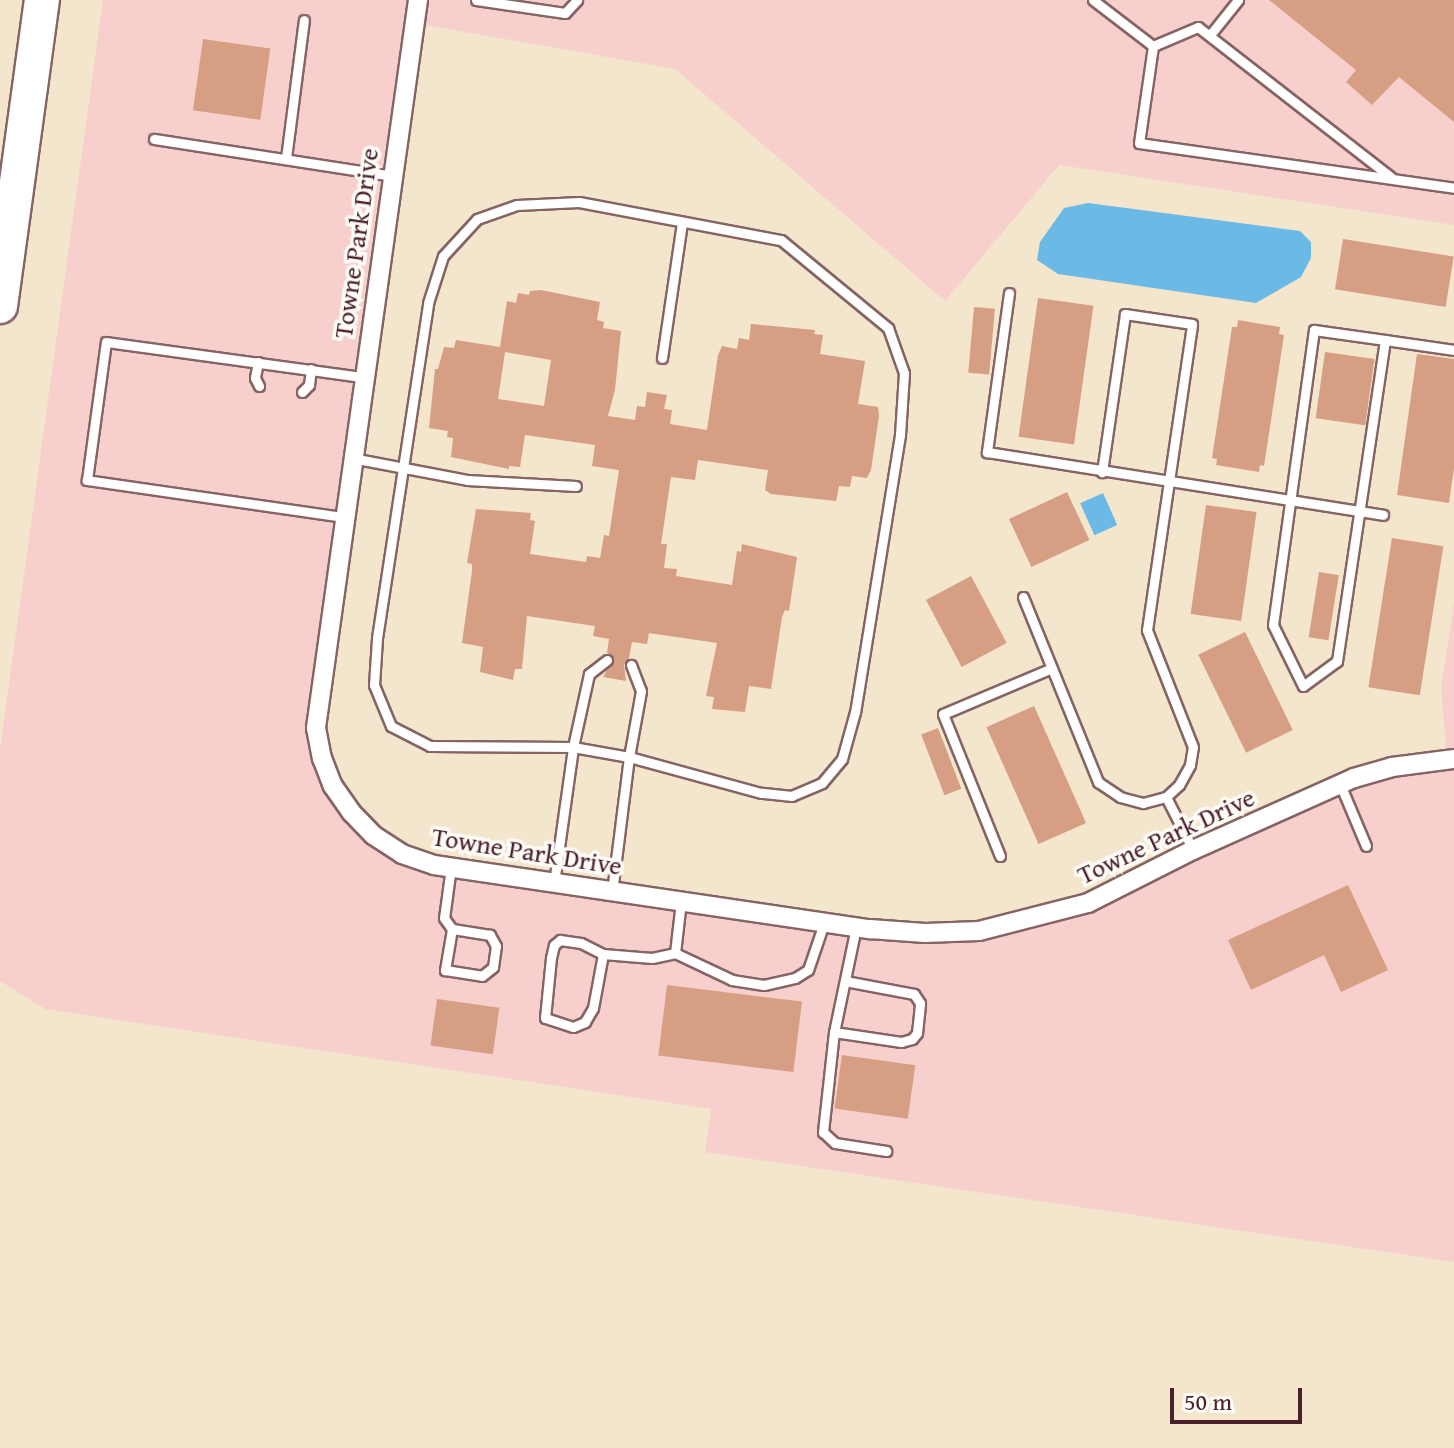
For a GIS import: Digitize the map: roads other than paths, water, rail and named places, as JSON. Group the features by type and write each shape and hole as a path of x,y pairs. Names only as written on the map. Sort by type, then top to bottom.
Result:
{"highway":[{"path":"0,306 42,0"}],"street":[{"name":"Towne Park Drive","path":"418,0 319,688 316,728 322,758 342,799 373,835 402,854 451,867 856,927 925,933 979,931 1088,903 1193,850 1340,784 1392,767 1454,759"}],"lane":[{"path":"476,0 565,13 577,0"},
{"path":"1093,0 1153,46"},
{"path":"1210,35 1238,0"},
{"path":"286,158 304,20"},
{"path":"1153,46 1198,27 1394,179"},
{"path":"1153,46 1139,143 1454,188"},
{"path":"154,139 392,176"},
{"path":"579,202 682,222 781,240 888,328 904,373 900,435 855,712 842,759 822,783 792,796 761,793 629,757 573,747 430,746 391,726 374,685 377,638 428,303 443,256 477,219 517,205 579,202"},
{"path":"662,358 682,222"},
{"path":"1009,293 987,452 1383,515"},
{"path":"1023,597 1098,782 1120,797 1143,803 1166,797 1185,775 1193,747 1147,630 1192,324 1125,314 1102,472"},
{"path":"1385,340 1337,661 1303,686 1273,625 1314,330 1385,340 1454,350"},
{"path":"343,517 87,480 106,342 363,377"},
{"path":"258,362 255,378 259,386"},
{"path":"302,392 309,385 311,369"},
{"path":"352,458 467,480 576,486"},
{"path":"554,883 573,747 589,674 607,660"},
{"path":"612,891 629,757 641,691 631,665"},
{"path":"1000,856 943,714 1052,668"},
{"path":"1340,784 1366,846"},
{"path":"1166,797 1193,850"},
{"path":"451,867 444,918 452,929 490,935 496,946 493,967 482,976 445,970 452,929"},
{"path":"675,953 681,901"},
{"path":"603,954 593,1008 585,1022 573,1027 545,1018 545,993 554,945 560,940 581,943 603,954 652,958 675,953 732,980 764,985 795,978 808,970 824,923"},
{"path":"856,927 834,1032 823,1132 835,1143 886,1151"},
{"path":"834,1032 901,1042 912,1039 917,1033 920,1003 914,994 845,981"}],"water":[{"path":"1088,203 1300,231 1311,242 1311,258 1301,277 1256,303 1058,274 1037,260 1040,242 1064,208"},
{"path":"1103,493 1117,525 1094,535 1080,503"}]}
